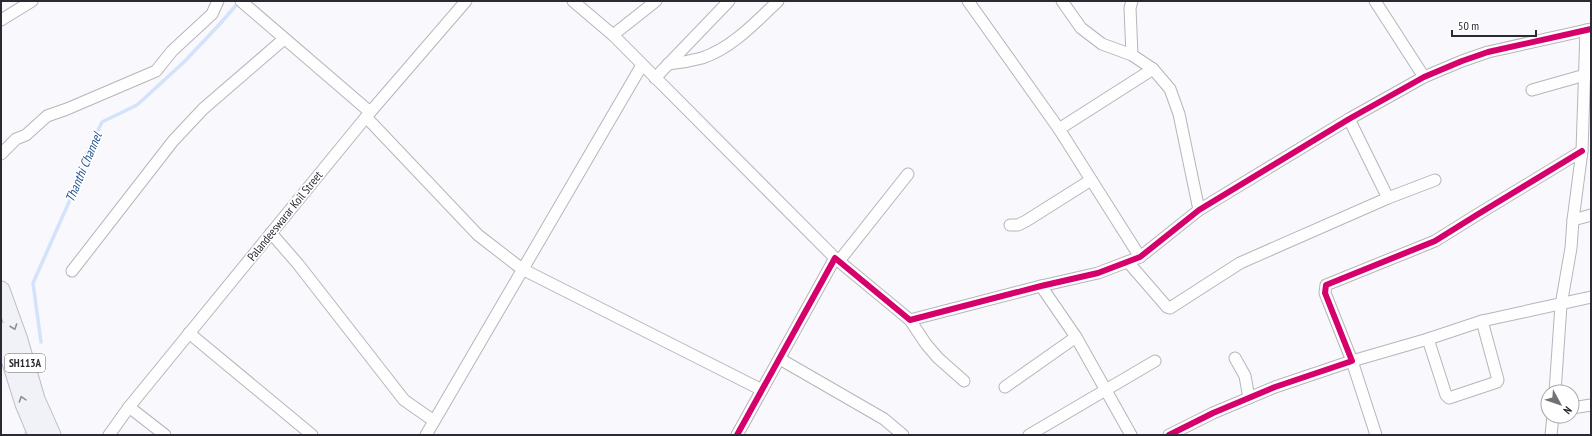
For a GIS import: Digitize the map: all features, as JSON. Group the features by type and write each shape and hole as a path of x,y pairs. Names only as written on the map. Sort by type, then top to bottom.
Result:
{"main road":[{"name":"SH113A","path":"1,290 36,399 52,435"},
{"name":"SH113A","path":"1,331 24,404 37,435"}],"street":[{"path":"1,20 32,1"},
{"path":"1,154 16,139 26,135 47,116 156,71 172,51 212,14 218,1"},
{"name":"Palandeeswarar Koil Street","path":"108,435 189,333 368,115 466,1"},
{"path":"573,1 613,34 642,65 837,260 910,320 926,344 938,358 964,381"},
{"path":"613,34 656,1"},
{"path":"656,78 729,1"},
{"path":"668,64 703,58 721,49 740,36 778,1"},
{"path":"968,1 1059,129 1140,257"},
{"path":"1062,1 1081,28 1102,44 1132,55 1153,69 1170,89 1179,114 1199,210"},
{"path":"1132,1 1130,8 1132,55"},
{"path":"1374,1 1424,77"},
{"path":"243,2 368,115 478,235 522,269 762,390"},
{"path":"910,320 1041,286 1098,273 1140,257 1199,210 1424,77 1488,52 1589,30 1585,75 1582,151 1571,248 1561,305 1556,384"},
{"path":"72,271 173,141 203,109 284,39"},
{"path":"426,435 642,65"},
{"path":"1059,129 1153,69"},
{"path":"1532,90 1585,75"},
{"path":"1349,120 1388,198"},
{"path":"1376,435 1352,361 1324,292 1326,285 1435,241 1582,151"},
{"path":"737,435 837,260 908,174"},
{"path":"1010,225 1018,225 1026,221 1091,180"},
{"path":"1128,262 1167,307 1170,308 1240,263 1388,198 1435,180"},
{"path":"1573,220 1591,215"},
{"path":"271,233 298,264 404,400 434,421"},
{"path":"1041,286 1076,337 1131,435"},
{"path":"1169,435 1213,413 1275,387 1352,361 1428,339 1482,321 1561,305 1591,297"},
{"path":"1428,339 1446,395 1449,398 1459,395 1498,380 1482,321"},
{"path":"189,333 312,435"},
{"path":"1005,387 1076,337"},
{"path":"780,358 884,419 903,435"},
{"path":"1235,358 1245,376 1249,398"},
{"path":"1029,435 1155,361"},
{"path":"1580,407 1591,405"},
{"path":"129,407 166,435"},
{"path":"1551,435 1552,424"}],"waterway":[{"name":"Thanthi Channel","path":"41,342 33,283 77,184 84,159 102,122 137,105 184,62 239,2"},
{"name":"Thanthi Channel","path":"25,435 28,429"}],"cycle path":[{"path":"737,435 835,258 910,320 1041,286 1098,273 1140,257 1199,210 1349,119 1424,77 1488,52 1591,29"},
{"path":"1169,435 1213,413 1275,387 1352,361 1325,293 1326,285 1435,241 1582,151"}]}
